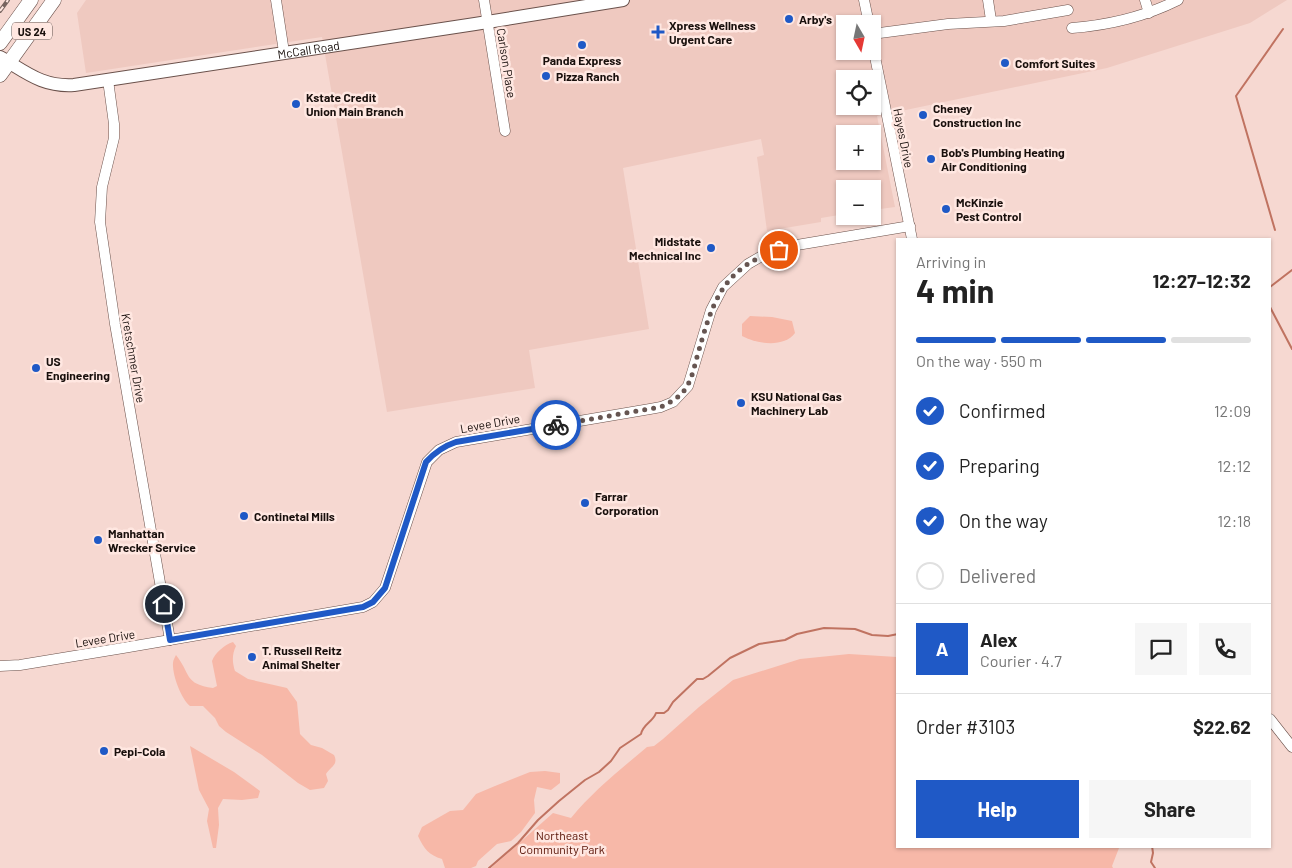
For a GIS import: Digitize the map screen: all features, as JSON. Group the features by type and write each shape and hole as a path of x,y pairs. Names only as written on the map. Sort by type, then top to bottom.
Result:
{"highway":[{"name":"US 24","path":"0,43 31,0"},
{"name":"US 24","path":"0,76 5,60 54,0"}],"main road":[{"name":"McCall Road","path":"5,60 30,76 54,85 74,85 623,0"}],"street":[{"path":"276,0 284,52"},
{"name":"Carlson Place","path":"484,0 505,131"},
{"path":"864,0 867,15"},
{"path":"988,0 991,20"},
{"path":"1145,0 1149,13"},
{"path":"1072,28 1097,26 1149,13 1178,0"},
{"path":"881,33 948,24 991,20 1004,21 1068,10"},
{"name":"Hayes Drive","path":"876,60 912,238"},
{"name":"Kretschmer Drive","path":"108,80 114,138 102,187 100,222 115,324 170,640"},
{"name":"Levee Drive","path":"0,666 20,665 363,607 373,602 385,588 426,462 439,450 456,442 656,408 673,402 688,386 711,310 723,287 748,264 767,253 791,246 910,226"},
{"path":"1271,720 1292,747"}],"shaded area":[{"path":"86,0 1287,0 1250,23 1107,68 877,116 879,125 836,125 836,170 881,170 881,136 895,207 881,209 881,180 836,180 836,216 821,218 821,222 767,231 757,157 764,155 761,139 623,168 649,329 529,350 535,388 387,412 322,37 86,73 77,13"}],"green space":[{"path":"750,316 772,317 792,321 795,333 790,338 777,343 762,343 748,339 742,336 742,324"},
{"path":"233,642 236,646 233,658 235,671 248,679 287,688 297,702 300,734 311,745 322,748 334,755 335,764 326,774 328,781 324,788 310,790 298,783 262,755 226,732 203,706 190,706 183,698 173,668 176,655 193,681 197,684 213,688 217,686 212,661 220,650"},
{"name":"Northeast Community Park","path":"849,654 896,657 896,848 1119,848 1112,866 1113,868 491,868 553,813 571,818 617,772 647,747 654,746 663,739 733,680 800,659"},
{"path":"190,746 234,772 260,791 258,798 242,800 223,799 218,808 219,825 216,848 213,848 207,821 209,809 199,790"},
{"path":"530,772 560,773 560,783 551,790 537,787 534,800 535,813 521,832 511,841 497,844 478,861 476,866 471,868 445,868 442,859 434,856 422,845 418,836 422,827 450,811 463,810 476,794"}],"waterway":[{"path":"1275,230 1236,96 1283,29"},
{"path":"1271,286 1292,270"},
{"path":"1271,309 1292,349"},
{"path":"489,868 518,843 538,820 559,801 585,780 599,772 611,761 620,748 641,734 656,713 664,713 697,679 703,679 708,676 730,658 759,644 785,640 797,634 824,628 855,629 872,635 896,634"},
{"path":"1152,848 1151,862 1155,868"}],"railway":[{"path":"0,11 8,0"}],"way so far":[{"path":"556,425 661,407 673,402 688,386 711,310 723,287 748,264 767,253 779,250"}],"place":[{"name":"Arby's","path":"789,19"},
{"name":"Xpress Wellness Urgent Care","path":"658,32"},
{"name":"Panda Express","path":"582,45"},
{"name":"Comfort Suites","path":"1005,63"},
{"name":"Pizza Ranch","path":"546,76"},
{"name":"Kstate Credit Union Main Branch","path":"296,104"},
{"name":"Cheney Construction Inc","path":"923,115"},
{"name":"Bob's Plumbing Heating Air Conditioning","path":"931,159"},
{"name":"McKinzie Pest Control","path":"946,209"},
{"name":"Midstate Mechnical Inc","path":"711,248"},
{"name":"US Engineering","path":"36,368"},
{"name":"KSU National Gas Machinery Lab","path":"741,403"},
{"name":"Farrar Corporation","path":"585,503"},
{"name":"Continetal Mills","path":"244,516"},
{"name":"Manhattan Wrecker Service","path":"98,540"},
{"name":"T. Russell Reitz Animal Shelter","path":"252,657"},
{"name":"Pepi-Cola","path":"104,751"}],"route":[{"path":"164,604 170,640 363,607 373,602 385,588 426,462 433,455 447,445 456,442 556,425"}]}
